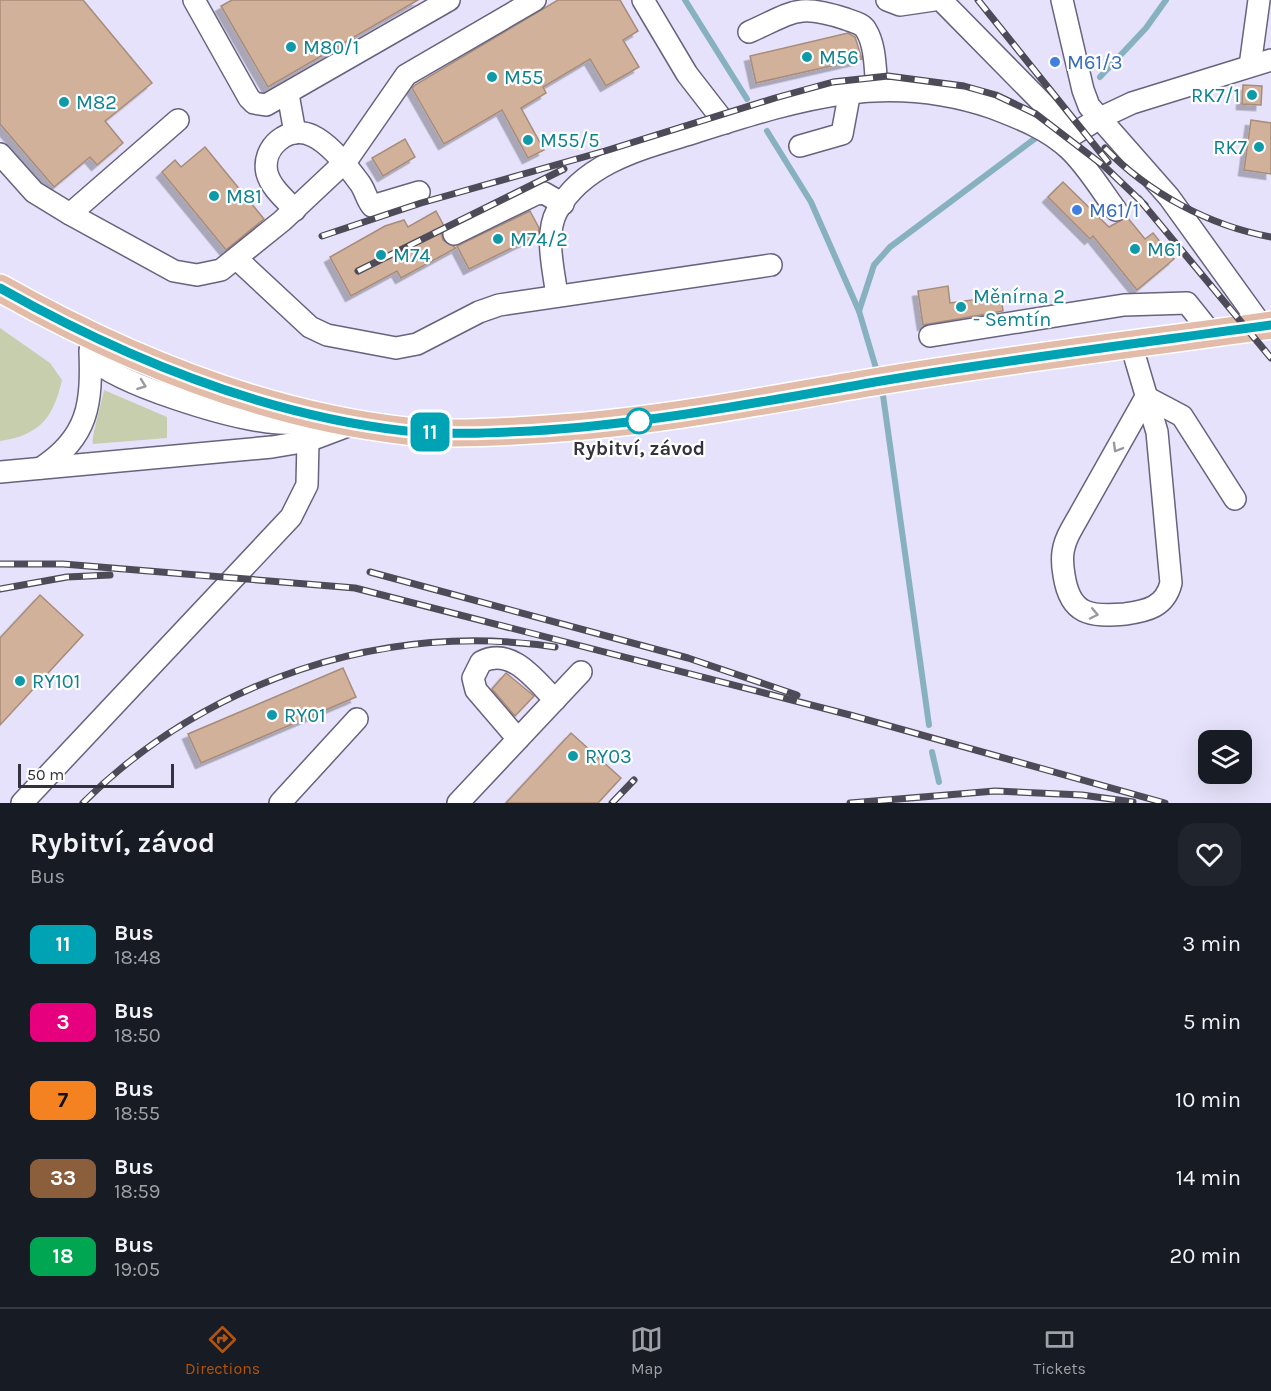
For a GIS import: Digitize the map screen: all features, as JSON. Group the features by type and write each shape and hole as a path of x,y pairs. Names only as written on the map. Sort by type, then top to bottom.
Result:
{"main road":[{"path":"0,288 90,347 256,399 354,424 409,431 459,433 601,426 918,375 1267,325"}],"street":[{"path":"194,0 249,98 254,103 266,105 449,0"},
{"path":"0,154 34,192 70,214 186,275 210,274 221,270 237,259 295,210 343,164 406,75 535,0"},
{"path":"643,0 687,74 725,123"},
{"path":"887,0 900,5 915,5 934,0"},
{"path":"941,0 1067,138 1075,156 1116,210"},
{"path":"1062,0 1083,90 1089,106 1169,197 1267,325"},
{"path":"1250,66 1259,0"},
{"path":"749,32 805,9 818,10 861,25 867,33 874,56 877,89"},
{"path":"1067,138 1098,118 1144,98 1271,60"},
{"path":"557,297 551,230 562,204 607,162 725,123 850,91 912,90 972,101 1067,138"},
{"path":"800,146 842,134 850,91"},
{"path":"288,94 295,133"},
{"path":"70,214 178,120"},
{"path":"295,210 272,183 266,168 273,145 295,133 311,135 318,139 358,180 372,206 419,192"},
{"path":"454,234 537,194 544,193 562,204"},
{"path":"237,259 310,327 327,335 396,348 417,344 489,308 771,265"},
{"path":"1082,298 1124,306"},
{"path":"930,336 1124,306 1187,303 1210,333"},
{"path":"1131,344 1146,397 1159,446 1172,574 1169,592 1150,610 1092,615 1079,608 1067,594 1062,550 1146,397"},
{"path":"40,469 68,446 85,418 92,386 90,347"},
{"path":"1146,397 1182,416 1235,499"},
{"path":"0,472 272,447 308,441 354,424"},
{"path":"22,803 286,523 298,506 307,485 308,441"},
{"path":"518,739 476,690 473,678 482,662 495,658 512,660 555,700"},
{"path":"458,803 581,672"},
{"path":"280,803 357,719"}],"green space":[{"path":"0,328 50,363 62,380 54,405 43,422 25,434 0,441"},
{"path":"104,390 167,417 167,438 93,444"}],"building":[{"name":"M82","path":"0,0 83,0 152,83 105,121 123,143 97,165 90,157 54,187 0,124"},
{"name":"M80/1","path":"232,0 418,0 268,87 221,6"},
{"name":"M55","path":"558,0 620,0 638,31 623,40 639,67 606,86 590,59 543,87 546,93 521,108 544,150 528,158 502,110 444,144 412,88"},
{"name":"M56","path":"848,33 855,37 862,59 756,83 750,56"},
{"name":"RK7/1","path":"1243,85 1262,86 1261,105 1242,104"},
{"name":"RK7","path":"1251,120 1271,123 1271,174 1244,170"},
{"path":"405,139 415,157 383,176 372,158"},
{"name":"M81","path":"205,147 264,219 226,250 162,172 175,160 181,167"},
{"name":"M61","path":"1063,182 1109,227 1127,217 1145,239 1153,233 1174,259 1137,290 1093,236 1090,239 1048,197"},
{"name":"M74","path":"436,211 444,226 441,233 443,240 456,248 401,278 397,271 351,296 330,257 385,226 404,220 408,227"},
{"name":"M74/2","path":"530,211 539,228 538,235 469,269 457,246"},
{"name":"Měnírna 2 - Semtín","path":"948,286 950,303 1001,296 1003,311 923,325 918,291"},
{"name":"RY101","path":"40,595 83,635 0,725 0,638"},
{"name":"RY01","path":"343,668 356,697 201,763 188,734"},
{"path":"506,673 534,696 515,716 492,689"},
{"name":"RY03","path":"571,733 621,778 598,803 506,803"}],"waterway":[{"path":"685,0 747,99"},
{"path":"1100,77 1146,28 1166,0"},
{"path":"767,131 811,202 859,311 878,375"},
{"path":"859,311 874,265 890,247 1037,137"},
{"path":"882,388 929,725"},
{"path":"932,752 939,782"}],"railway":[{"path":"978,0 1108,162"},
{"path":"322,236 421,203 605,151 775,98 833,82 888,76 964,86 996,95 1036,114 1104,166 1145,205"},
{"path":"1105,148 1140,179 1181,205 1225,225 1271,237"},
{"path":"358,271 564,169"},
{"path":"1139,199 1271,358"},
{"path":"0,564 63,564 355,588 850,715 1165,803"},
{"path":"370,572 688,658 797,695"},
{"path":"0,589 67,577 110,575"},
{"path":"83,803 131,760 184,724 241,693 301,670 363,653 426,643 491,641 555,647"},
{"path":"612,803 634,780"},
{"path":"850,803 995,791 1082,795 1133,802"}],"bus line":[{"name":"11","path":"0,288 112,346 256,399 354,424 409,431 459,433 601,426 700,412 918,375 1271,325"}],"place":[{"name":"M80/1","path":"291,47"},
{"name":"M56","path":"807,57"},
{"name":"M61/3","path":"1055,62"},
{"name":"M55","path":"492,77"},
{"name":"RK7/1","path":"1252,95"},
{"name":"M82","path":"64,102"},
{"name":"M55/5","path":"528,140"},
{"name":"RK7","path":"1259,147"},
{"name":"M81","path":"214,196"},
{"name":"M61/1","path":"1077,210"},
{"name":"M74/2","path":"498,239"},
{"name":"M61","path":"1135,249"},
{"name":"M74","path":"381,255"},
{"name":"Měnírna 2 - Semtín","path":"961,307"},
{"name":"Rybitví, závod","path":"639,421"},
{"name":"RY101","path":"20,681"},
{"name":"RY01","path":"272,715"},
{"name":"RY03","path":"573,756"}]}
